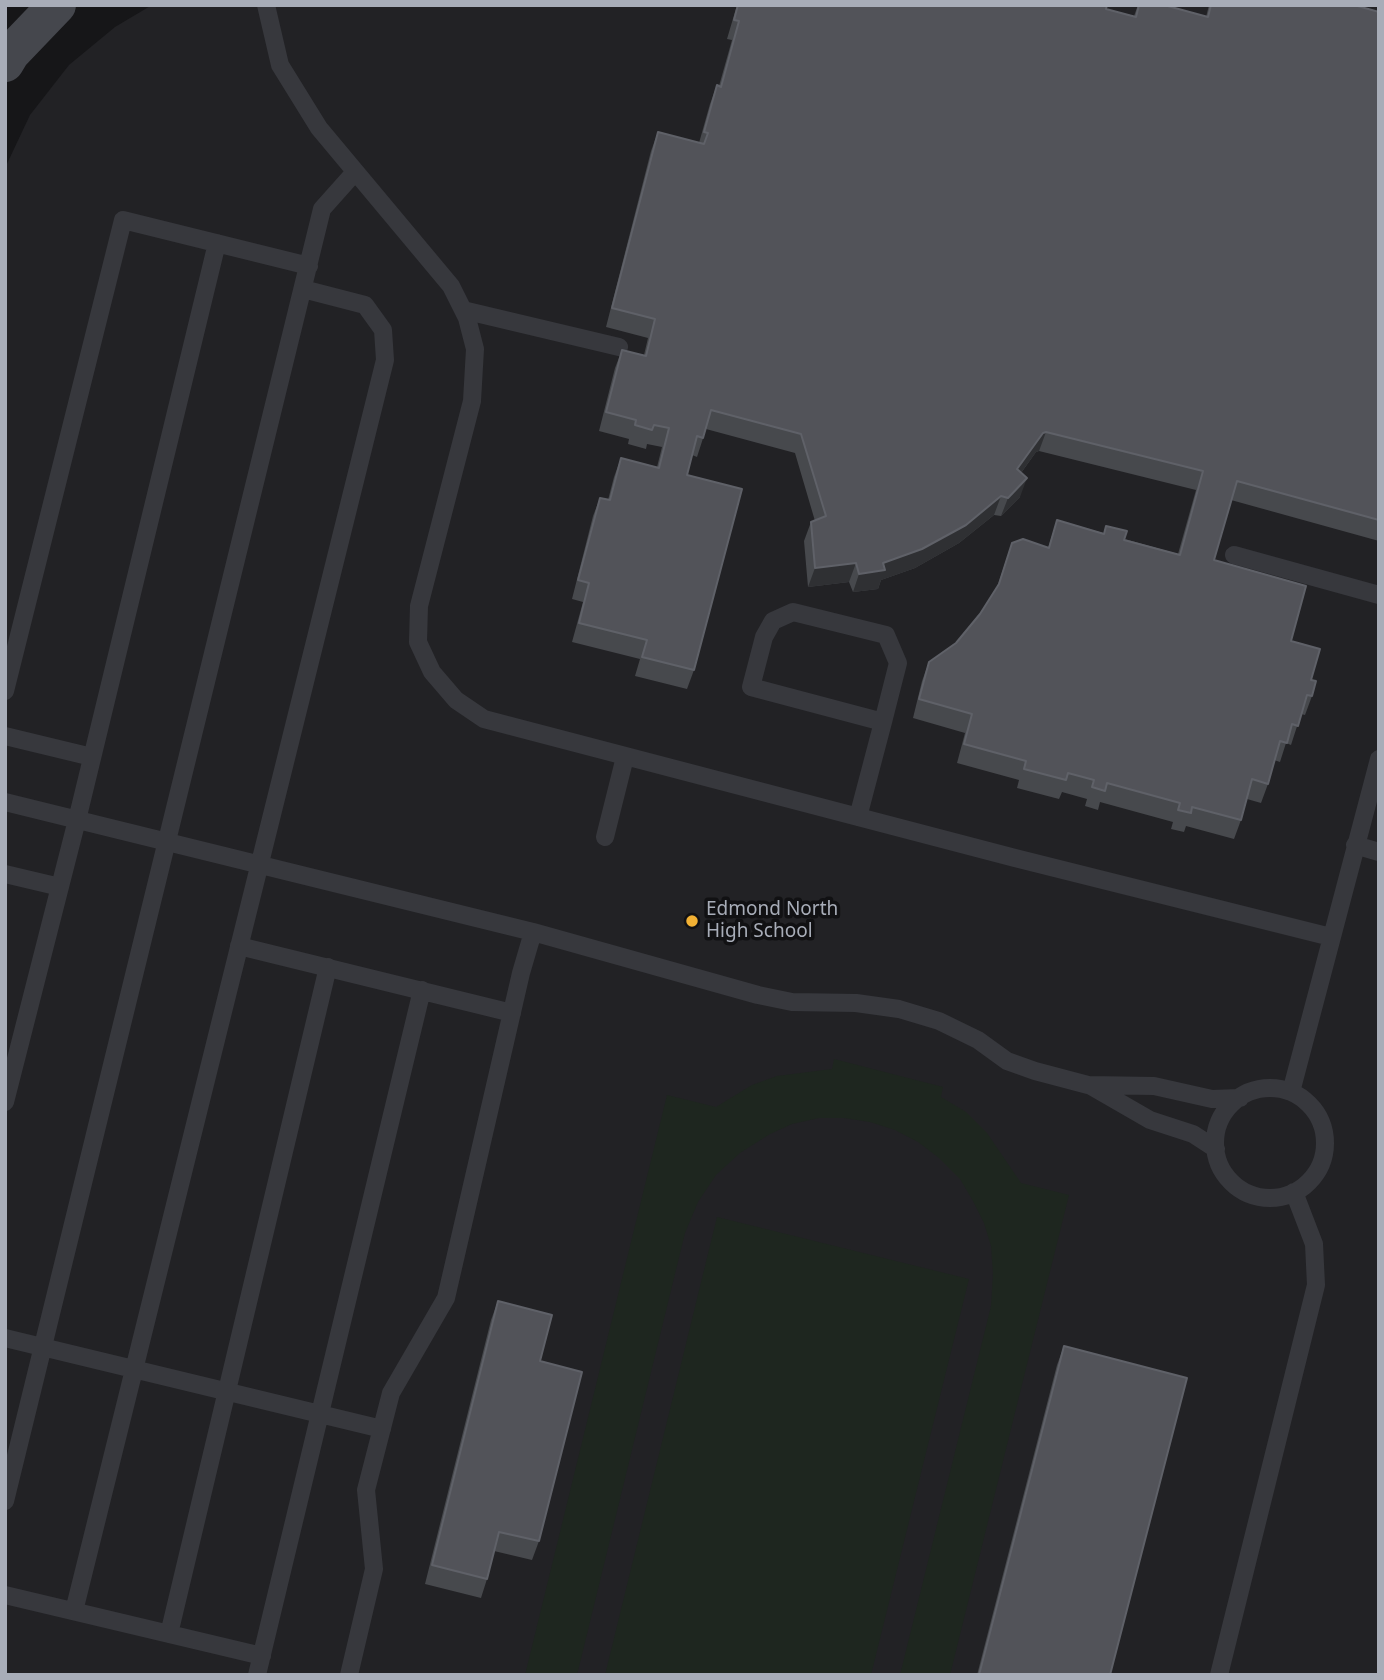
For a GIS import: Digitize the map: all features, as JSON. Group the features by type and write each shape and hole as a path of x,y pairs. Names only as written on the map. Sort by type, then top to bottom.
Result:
{"street":[{"path":"5,63 11,53 57,5"}],"lane":[{"path":"266,5 280,65 319,128 451,286 467,318 475,349 472,401 419,606 418,642 432,672 456,700 484,719 1331,937"},
{"path":"5,1501 323,209 355,172"},
{"path":"5,691 123,220 309,266"},
{"path":"5,1102 77,820 217,243"},
{"path":"74,1611 385,360 383,330 365,305 303,289"},
{"path":"463,310 618,347"},
{"path":"1234,555 1379,595"},
{"path":"858,817 883,722 898,663 886,635 793,612 773,621 764,637 751,687 883,722"},
{"path":"5,736 92,757"},
{"path":"605,837 625,757"},
{"path":"1291,1092 1379,759"},
{"path":"5,802 533,932 792,1003 856,1003 899,1009 939,1021 978,1041 1007,1061 1088,1085 1154,1086 1212,1099 1240,1098"},
{"path":"1355,845 1379,852"},
{"path":"5,874 60,887"},
{"path":"349,1675 374,1569 366,1490 391,1393 446,1298 533,932"},
{"path":"239,946 512,1013"},
{"path":"169,1634 328,967"},
{"path":"257,1675 422,990"},
{"path":"1088,1085 1150,1120 1193,1134 1216,1149"},
{"path":"1264,1088 1291,1092 1311,1105 1321,1119 1325,1153 1319,1170 1308,1183 1294,1192 1277,1197 1260,1197 1244,1191 1230,1180 1220,1166 1216,1132 1222,1116 1233,1102 1247,1093 1264,1088"},
{"path":"1219,1675 1316,1285 1314,1244 1294,1192"},
{"path":"5,1338 382,1429"},
{"path":"5,1595 262,1656"}],"shaded area":[{"name":"Edmond North High School","path":"152,5 1379,5 1379,1675 5,1675 5,168 30,115 69,65 115,27"},
{"path":"834,1059 943,1087 941,1097 966,1112 987,1133 1021,1183 1069,1195 950,1675 900,1675 991,1306 991,1246 984,1223 960,1179 918,1142 895,1130 870,1122 819,1118 792,1124 740,1153 716,1175 698,1202 685,1233 577,1675 525,1675 667,1095 716,1107 752,1085 777,1076 832,1069"},
{"path":"717,1217 969,1279 871,1675 605,1675"}],"building":[{"path":"738,5 1107,5 1106,9 1136,17 1139,5 1164,5 1208,17 1211,5 1354,5 1379,12 1379,520 1237,481 1214,560 1306,586 1291,641 1320,649 1311,680 1316,681 1312,696 1307,695 1298,726 1292,724 1287,743 1280,741 1268,784 1252,779 1241,820 1192,807 1191,813 1178,810 1180,803 1107,783 1105,791 1092,787 1094,780 1068,773 1066,780 1024,769 1026,761 964,744 972,714 919,699 929,662 956,643 980,614 999,584 1012,543 1023,539 1049,548 1057,520 1104,534 1106,526 1127,531 1124,540 1180,555 1203,471 1046,432 1017,469 1027,478 1008,498 1001,496 966,525 922,549 883,563 885,570 859,574 856,563 815,568 811,522 826,516 801,434 711,410 703,438 697,436 687,475 742,489 694,670 642,657 647,640 579,623 589,583 578,580 600,498 610,500 621,458 659,468 669,428 654,425 652,430 635,425 636,420 606,412 622,350 646,356 655,319 612,308 658,132 704,144 708,133 704,132 717,85 721,87 739,21 734,20"},
{"path":"498,1301 552,1315 540,1361 582,1372 539,1541 499,1532 487,1579 432,1565"},
{"path":"1064,1346 1187,1378 1110,1675 979,1675"}],"place":[{"name":"Edmond North High School","path":"692,921"}]}
